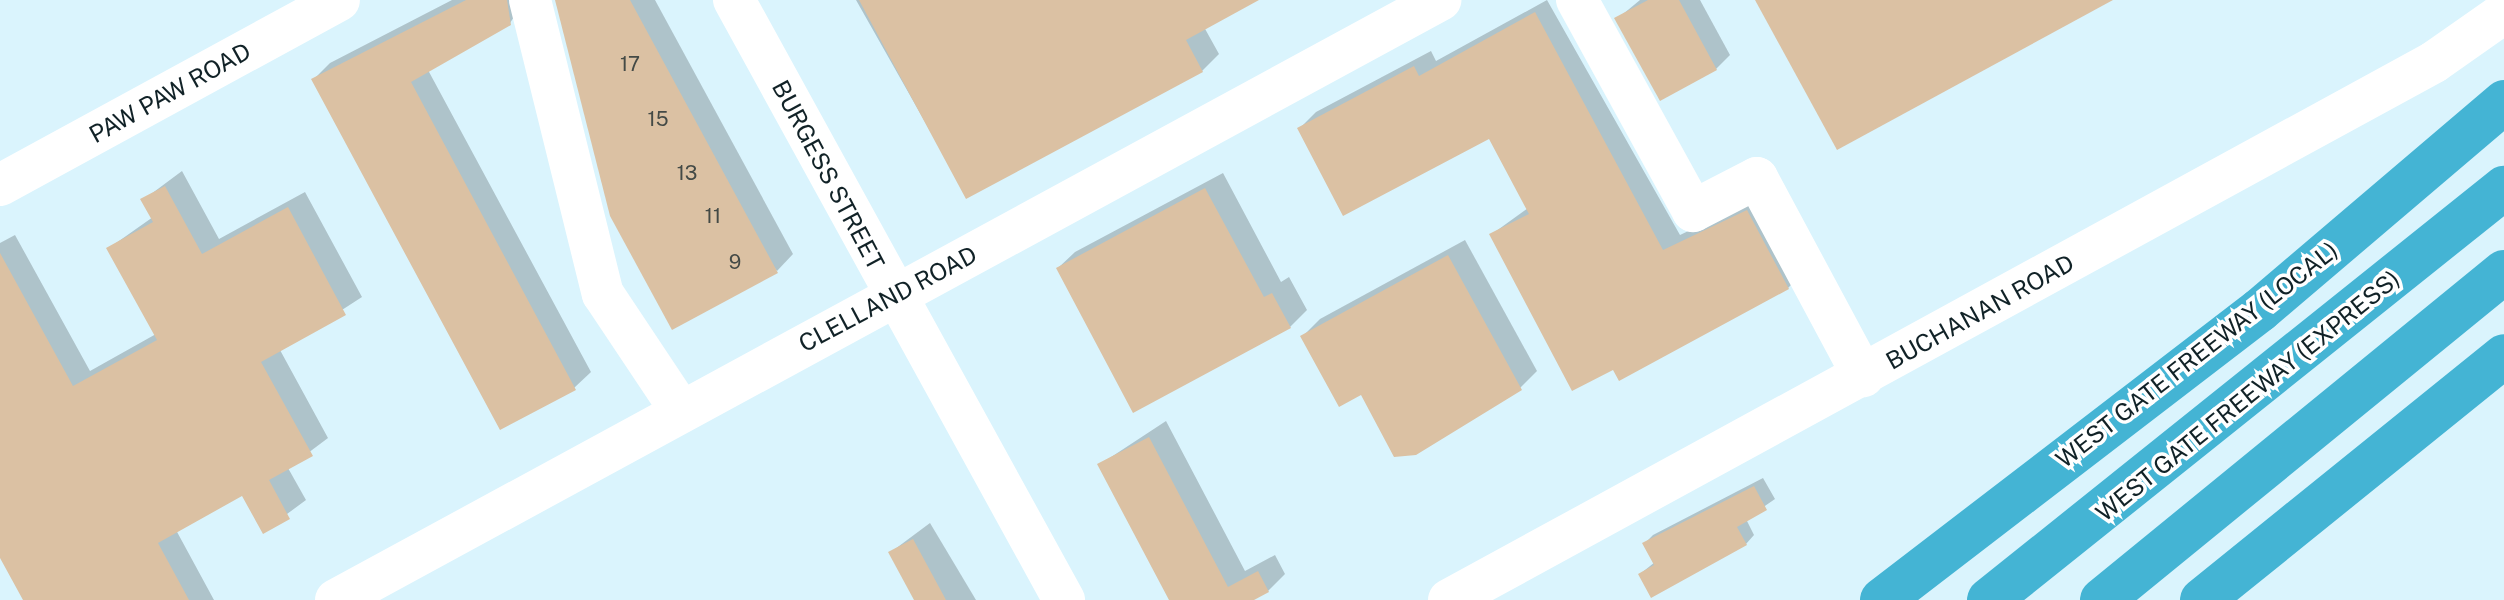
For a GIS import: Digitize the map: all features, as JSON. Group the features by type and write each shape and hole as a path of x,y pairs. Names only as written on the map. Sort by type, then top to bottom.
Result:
{"highway":[{"name":"WEST GATE FREEWAY (LOCAL)","path":"1882,600 2260,310 2504,102"},
{"name":"WEST GATE FREEWAY (EXPRESS)","path":"1989,600 2504,188"},
{"path":"2102,600 2504,272"},
{"path":"2202,600 2504,356"},
{"path":"1862,600 2110,426"}],"street":[{"name":"PAW PAW ROAD","path":"0,185 339,0"},
{"path":"530,0 603,294 681,411"},
{"name":"BURGESS STREET","path":"734,0 893,296 1064,600"},
{"name":"CLELLAND ROAD","path":"336,600 1440,0"},
{"path":"1577,0 1693,211 1757,178 1863,376"},
{"name":"BUCHANAN ROAD","path":"1449,600 2434,62 2504,13"}],"building":[{"path":"466,0 507,0 511,25 411,82 576,390 500,430 311,79"},
{"path":"555,0 630,0 778,273 672,330 610,216"},
{"path":"859,0 1259,0 1186,40 1203,72 966,199"},
{"path":"1648,0 1679,0 1717,70 1660,101 1614,18"},
{"path":"1755,0 2113,0 1837,150"},
{"path":"1535,12 1663,250 1747,210 1789,289 1619,381 1613,370 1572,391 1489,234 1529,214 1489,139 1343,216 1297,128 1414,66 1419,76"},
{"path":"165,186 202,254 288,207 346,315 261,362 313,456 269,480 290,519 263,534 242,496 158,543 189,600 23,600 0,558 0,253 73,386 157,340 106,248 153,222 140,199"},
{"path":"1205,188 1264,297 1272,293 1291,328 1133,413 1056,268"},
{"path":"1448,255 1522,390 1416,455 1394,457 1361,395 1339,407 1300,336"},
{"path":"1149,437 1228,587 1258,571 1269,592 1254,600 1169,600 1097,464"},
{"path":"1754,486 1767,510 1737,527 1747,545 1651,598 1638,574 1654,565 1642,543"},
{"path":"913,539 946,600 914,600 888,552"}]}
